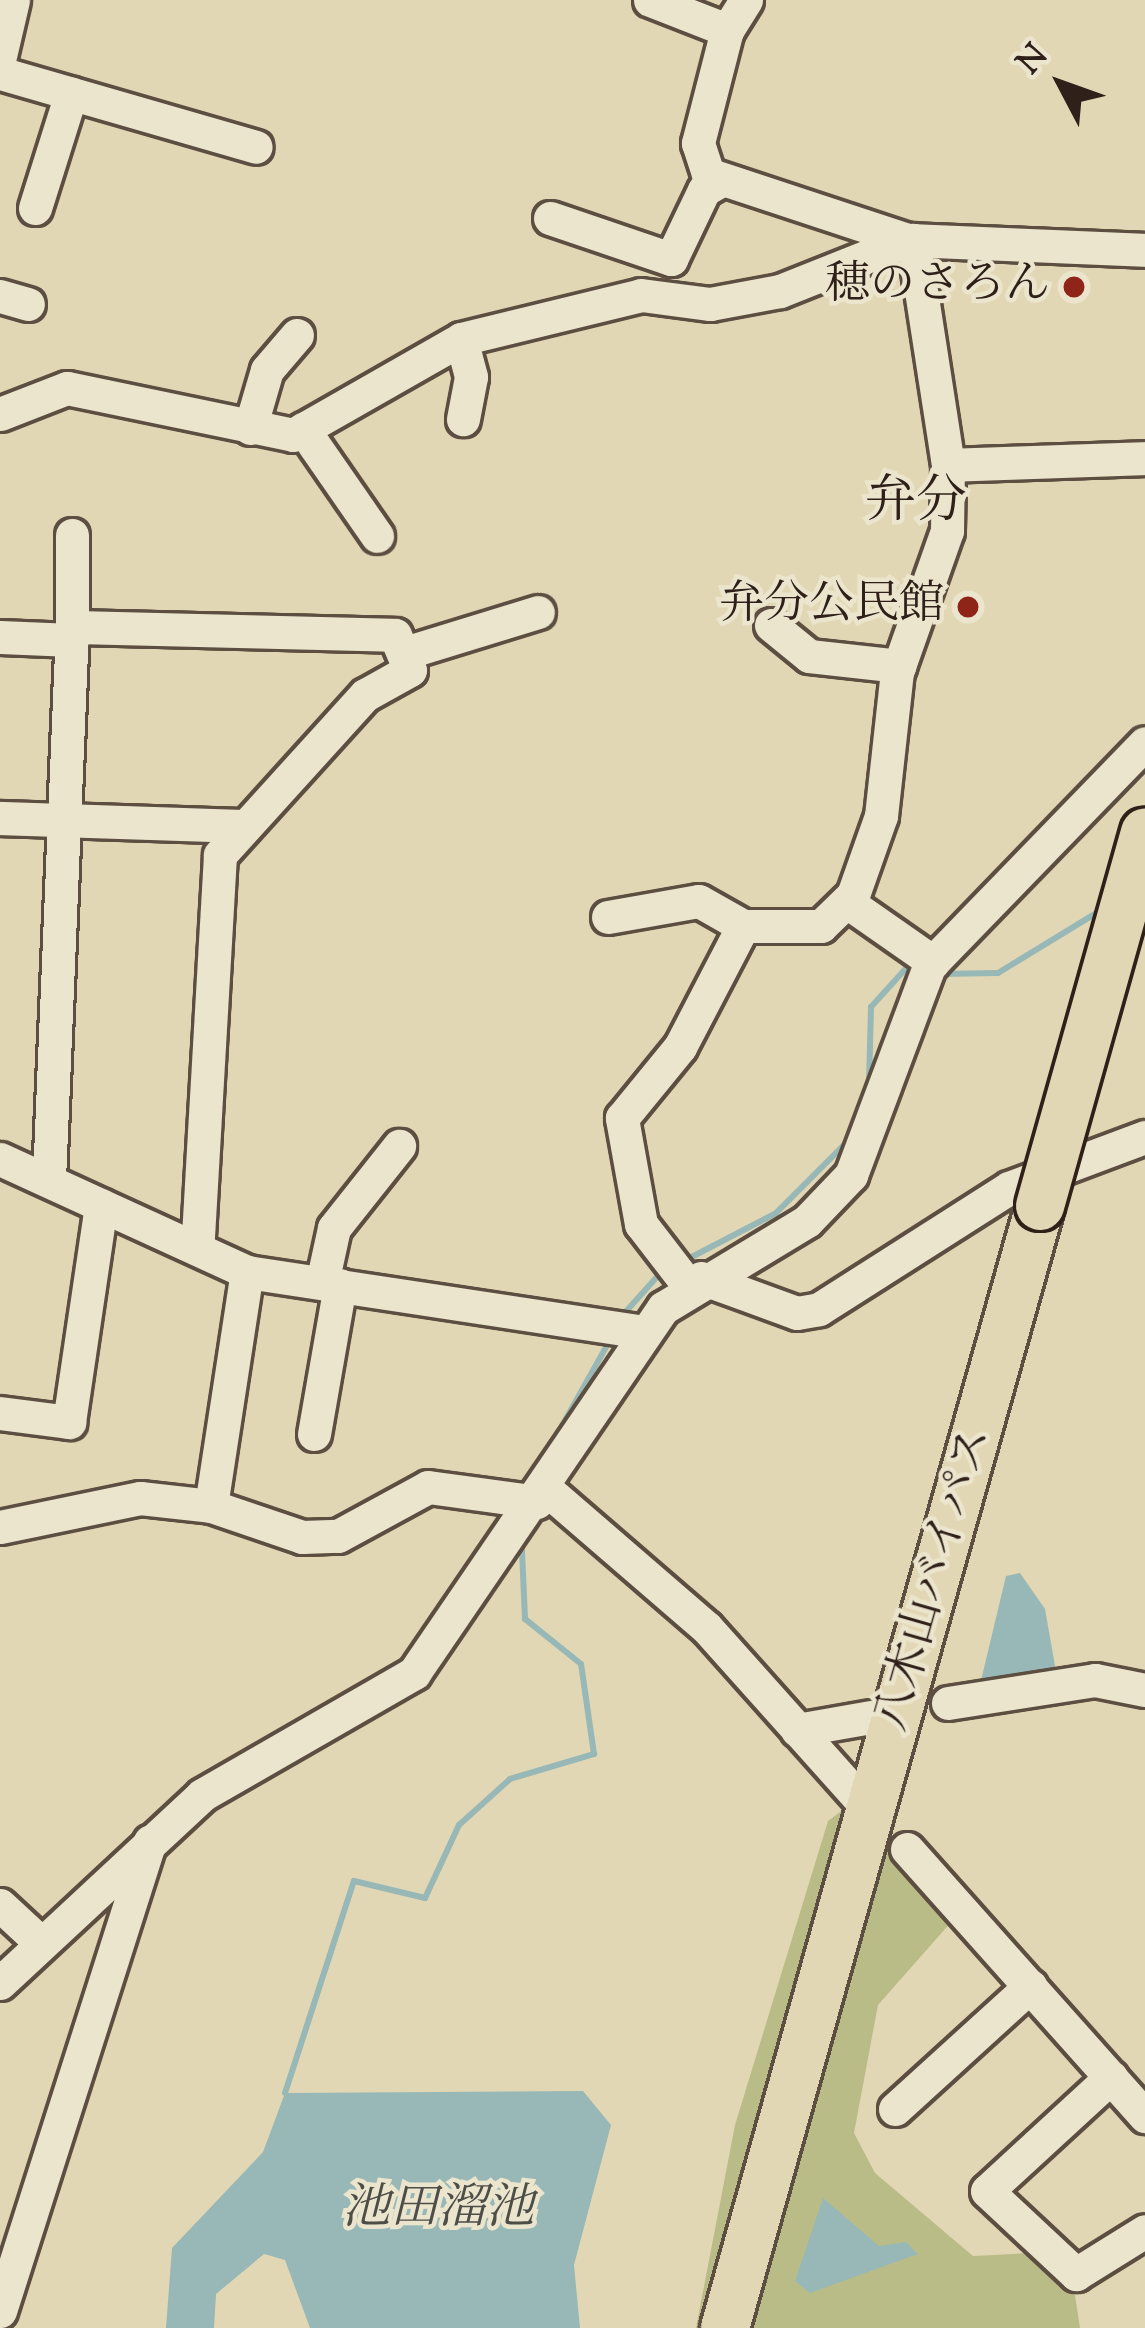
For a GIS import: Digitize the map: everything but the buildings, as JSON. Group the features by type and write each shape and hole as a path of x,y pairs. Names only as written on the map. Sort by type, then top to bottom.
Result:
{"highway":[{"name":"八木山バイパス","path":"725,2328 1145,832"}],"street":[{"path":"0,56 13,0"},
{"path":"650,0 727,30"},
{"path":"746,0 727,30 698,154 721,180 910,240 1145,250"},
{"path":"0,73 256,147"},
{"path":"35,208 71,94"},
{"path":"550,218 670,259 704,190 721,180"},
{"path":"0,414 67,388 250,428 303,430 461,338 641,295 710,304 780,291 910,240"},
{"path":"608,917 699,901 743,926 805,932 848,902 881,816 899,666 944,547 948,465 910,240"},
{"path":"250,428 266,370 297,335"},
{"path":"461,338 471,377 463,419"},
{"path":"303,430 377,536"},
{"path":"948,465 1145,458"},
{"path":"49,1180 67,820 72,535"},
{"path":"405,653 538,612"},
{"path":"771,625 809,656 899,666"},
{"path":"0,637 72,633 395,635 405,653 410,670 365,695 241,826 214,876 197,1248"},
{"path":"0,1984 153,1834 414,1672 542,1495 625,1329 682,1274 807,1221 851,1174 933,962 1145,743"},
{"path":"0,818 241,826"},
{"path":"848,902 933,962"},
{"path":"743,926 680,1047 622,1118 641,1224 682,1274 797,1313 818,1309 1009,1188 1145,1137"},
{"path":"314,1433 334,1228 399,1146"},
{"path":"0,1159 247,1272 625,1329"},
{"path":"0,1413 69,1422 101,1205"},
{"path":"211,1506 247,1272"},
{"path":"0,1527 140,1498 211,1506 302,1537 338,1536 428,1487 542,1495 706,1627 858,1797"},
{"path":"948,1703 1095,1680 1145,1690"},
{"path":"797,1730 871,1717"},
{"path":"0,2311 153,1834"},
{"path":"907,1849 1133,2094 987,2191 1076,2275 1145,2231"},
{"path":"0,1905 41,1943"},
{"path":"895,2110 1030,1986"}],"green space":[{"path":"848,1806 953,1920 878,2005 854,2133 875,2173 973,2256 1030,2253 1075,2295 1080,2328 696,2328 735,2125 828,1821"}],"water":[{"path":"1020,1573 1045,1609 1057,1677 978,1693 1006,1576"},
{"name":"池田溜池","path":"583,2091 611,2125 574,2265 580,2328 310,2328 285,2260 264,2254 216,2294 214,2328 166,2328 172,2248 263,2152 285,2093"},
{"path":"823,2198 879,2246 906,2242 918,2254 810,2293 795,2281"}],"waterway":[{"path":"941,974 998,973 1106,907"},
{"path":"869,1084 871,1007 910,964"},
{"path":"682,1262 776,1213 848,1141"},
{"path":"621,1317 664,1269"},
{"path":"558,1433 610,1340"},
{"path":"285,2093 354,1881 425,1898 459,1825 510,1779 594,1754 581,1664 525,1619 522,1549"}],"place":[{"name":"穂のさろん","path":"1074,287"},
{"name":"弁分公民館","path":"968,607"}],"district":[{"name":"弁分","path":"916,504"}]}
